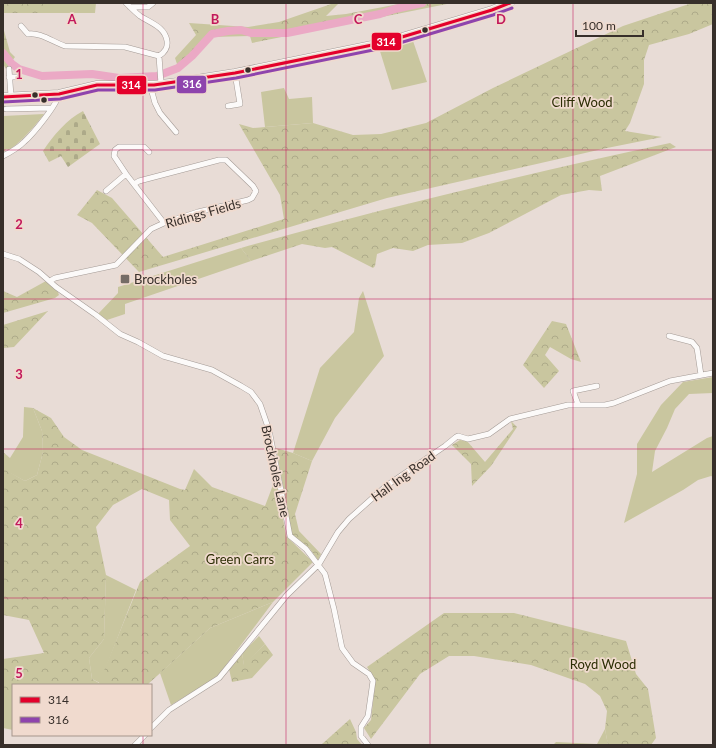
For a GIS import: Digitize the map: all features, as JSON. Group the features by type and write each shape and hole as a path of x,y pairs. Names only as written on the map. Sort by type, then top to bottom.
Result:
{"main road":[{"path":"7,96 59,94 97,85 150,85 161,82 236,73 382,43 492,10 510,3"}],"street":[{"path":"128,5 148,8 153,3"},
{"path":"128,5 140,16 159,27 164,32 168,44 167,49 159,56"},
{"path":"21,26 27,36 38,34 65,46 125,47 159,56"},
{"path":"159,56 161,82"},
{"path":"7,96 9,77 8,69"},
{"path":"228,106 240,104 236,73"},
{"path":"9,77 18,77"},
{"path":"150,85 155,103 160,113 176,132"},
{"path":"3,156 24,142 57,100 59,94"},
{"path":"6,109 51,108"},
{"path":"149,152 144,147 140,146 119,147 114,156 164,223"},
{"name":"Ridings Fields","path":"50,281 55,278 116,265 151,229 164,223 198,212 248,200 252,198 256,191 253,186 226,160 219,160 173,172 139,181 134,184"},
{"path":"106,191 126,174"},
{"name":"Brockholes Lane","path":"3,254 19,259 39,272 120,334 163,356 212,370 251,392 260,404 269,430 290,536 306,548 325,574 342,648 353,663 369,674 373,681 368,716 361,728 361,736 368,745"},
{"path":"669,336 695,344 702,375"},
{"name":"Hall Ing Road","path":"152,727 169,710 219,678 287,595 319,564 338,532 349,519 386,486 456,437 458,436 468,439 489,434 510,419 568,405 605,405 670,381 713,373"},
{"path":"578,404 573,391 597,386"},
{"path":"135,745 144,736"}],"green space":[{"path":"3,3 46,3 46,13 3,13"},
{"path":"46,3 96,3 95,13 46,13"},
{"path":"334,3 339,3 326,16 346,14 404,3 452,3 252,43 250,36 212,37 178,67 175,58 196,35 189,23 248,27 279,22"},
{"name":"Cliff Wood","path":"692,3 713,3 713,24 689,34 649,45 644,60 644,84 630,123 625,131 662,137 387,198 139,272 92,223 77,215 97,190 112,198 163,257 284,219 280,195 239,124 253,128 313,123 353,135 381,134 426,123 493,88 623,26"},
{"path":"3,27 10,52 15,57 6,69 3,64"},
{"path":"412,38 427,82 392,90 379,48"},
{"path":"284,88 289,99 312,97 313,123 265,127 261,92"},
{"path":"83,111 100,144 68,167 61,156 49,162 43,151 61,128 77,114"},
{"path":"44,114 23,138 9,150 6,149 3,154 3,116"},
{"path":"670,143 676,147 600,176 602,191 589,190 561,195 489,233 462,243 428,245 413,251 393,248 377,254 375,266 373,268 332,247 325,248 302,244 251,261 241,248 455,192"},
{"path":"241,248 251,261 125,304 125,314 107,320 98,314 118,293 118,287"},
{"path":"46,281 57,290 59,295 55,298 3,313 3,291 17,297"},
{"path":"363,291 384,356 335,418 312,461 293,453 320,368 354,332 359,298"},
{"path":"48,311 14,347 3,348 3,325"},
{"path":"552,321 566,324 581,362 571,359 550,347 545,355 559,371 544,388 523,365"},
{"path":"713,377 713,393 689,394 675,409 655,451 652,472 707,438 713,436 713,477 711,476 698,480 624,523 637,474 637,444 661,405 683,382"},
{"path":"24,407 33,408 42,431 43,452 37,475 25,481 10,473 10,458 23,437"},
{"name":"Green Carrs","path":"33,408 51,418 64,437 82,450 180,489 185,490 194,469 212,487 265,506 276,477 286,536 313,562 273,602 210,628 148,684 12,684 12,695 3,695 3,659 44,653 29,620 3,615 3,452 10,458 11,473 25,481 37,475 43,452 42,431","holes":["142,489 169,500 170,520 190,546 140,582 99,683 92,679 89,658 104,639 106,575 96,527 113,505"]},
{"path":"511,421 517,427 491,466 472,486 471,464 452,445 460,440 467,441 485,462 513,429"},
{"path":"276,448 312,461 295,514 299,531 321,554 318,560 310,549 292,535"},
{"path":"106,575 136,590 100,683 92,679 89,658 104,639"},
{"path":"273,602 217,677 171,705 160,673 210,628"},
{"name":"Royd Wood","path":"444,613 514,613 626,641 636,674 648,689 656,738 651,745 608,745 605,729 607,711 600,696 585,684 531,665 474,656 449,656 420,674 371,739 364,728 371,720 375,684 374,678 367,667"},
{"path":"259,636 265,644 244,666 242,653"},
{"path":"265,644 273,655 252,678 232,682 229,669 242,653 244,665"},
{"path":"3,695 12,695 12,730 3,728"},
{"path":"350,719 356,732 357,739 362,745 321,745"},
{"path":"605,729 608,745 553,745 556,742 597,744"}],"waterway":[{"path":"3,53 12,64 19,69 42,76 92,74 119,78 157,76 178,68 192,56 212,34 241,30 251,33 287,33 380,14 422,3"}],"transit line":[{"name":"314","path":"3,97 59,94 97,85 154,85 235,73 382,43 492,10 510,3"},
{"name":"316","path":"3,102 60,99 98,90 155,90 236,78 383,48 512,8"}],"place":[{"name":"Brockholes","path":"125,279"}]}
